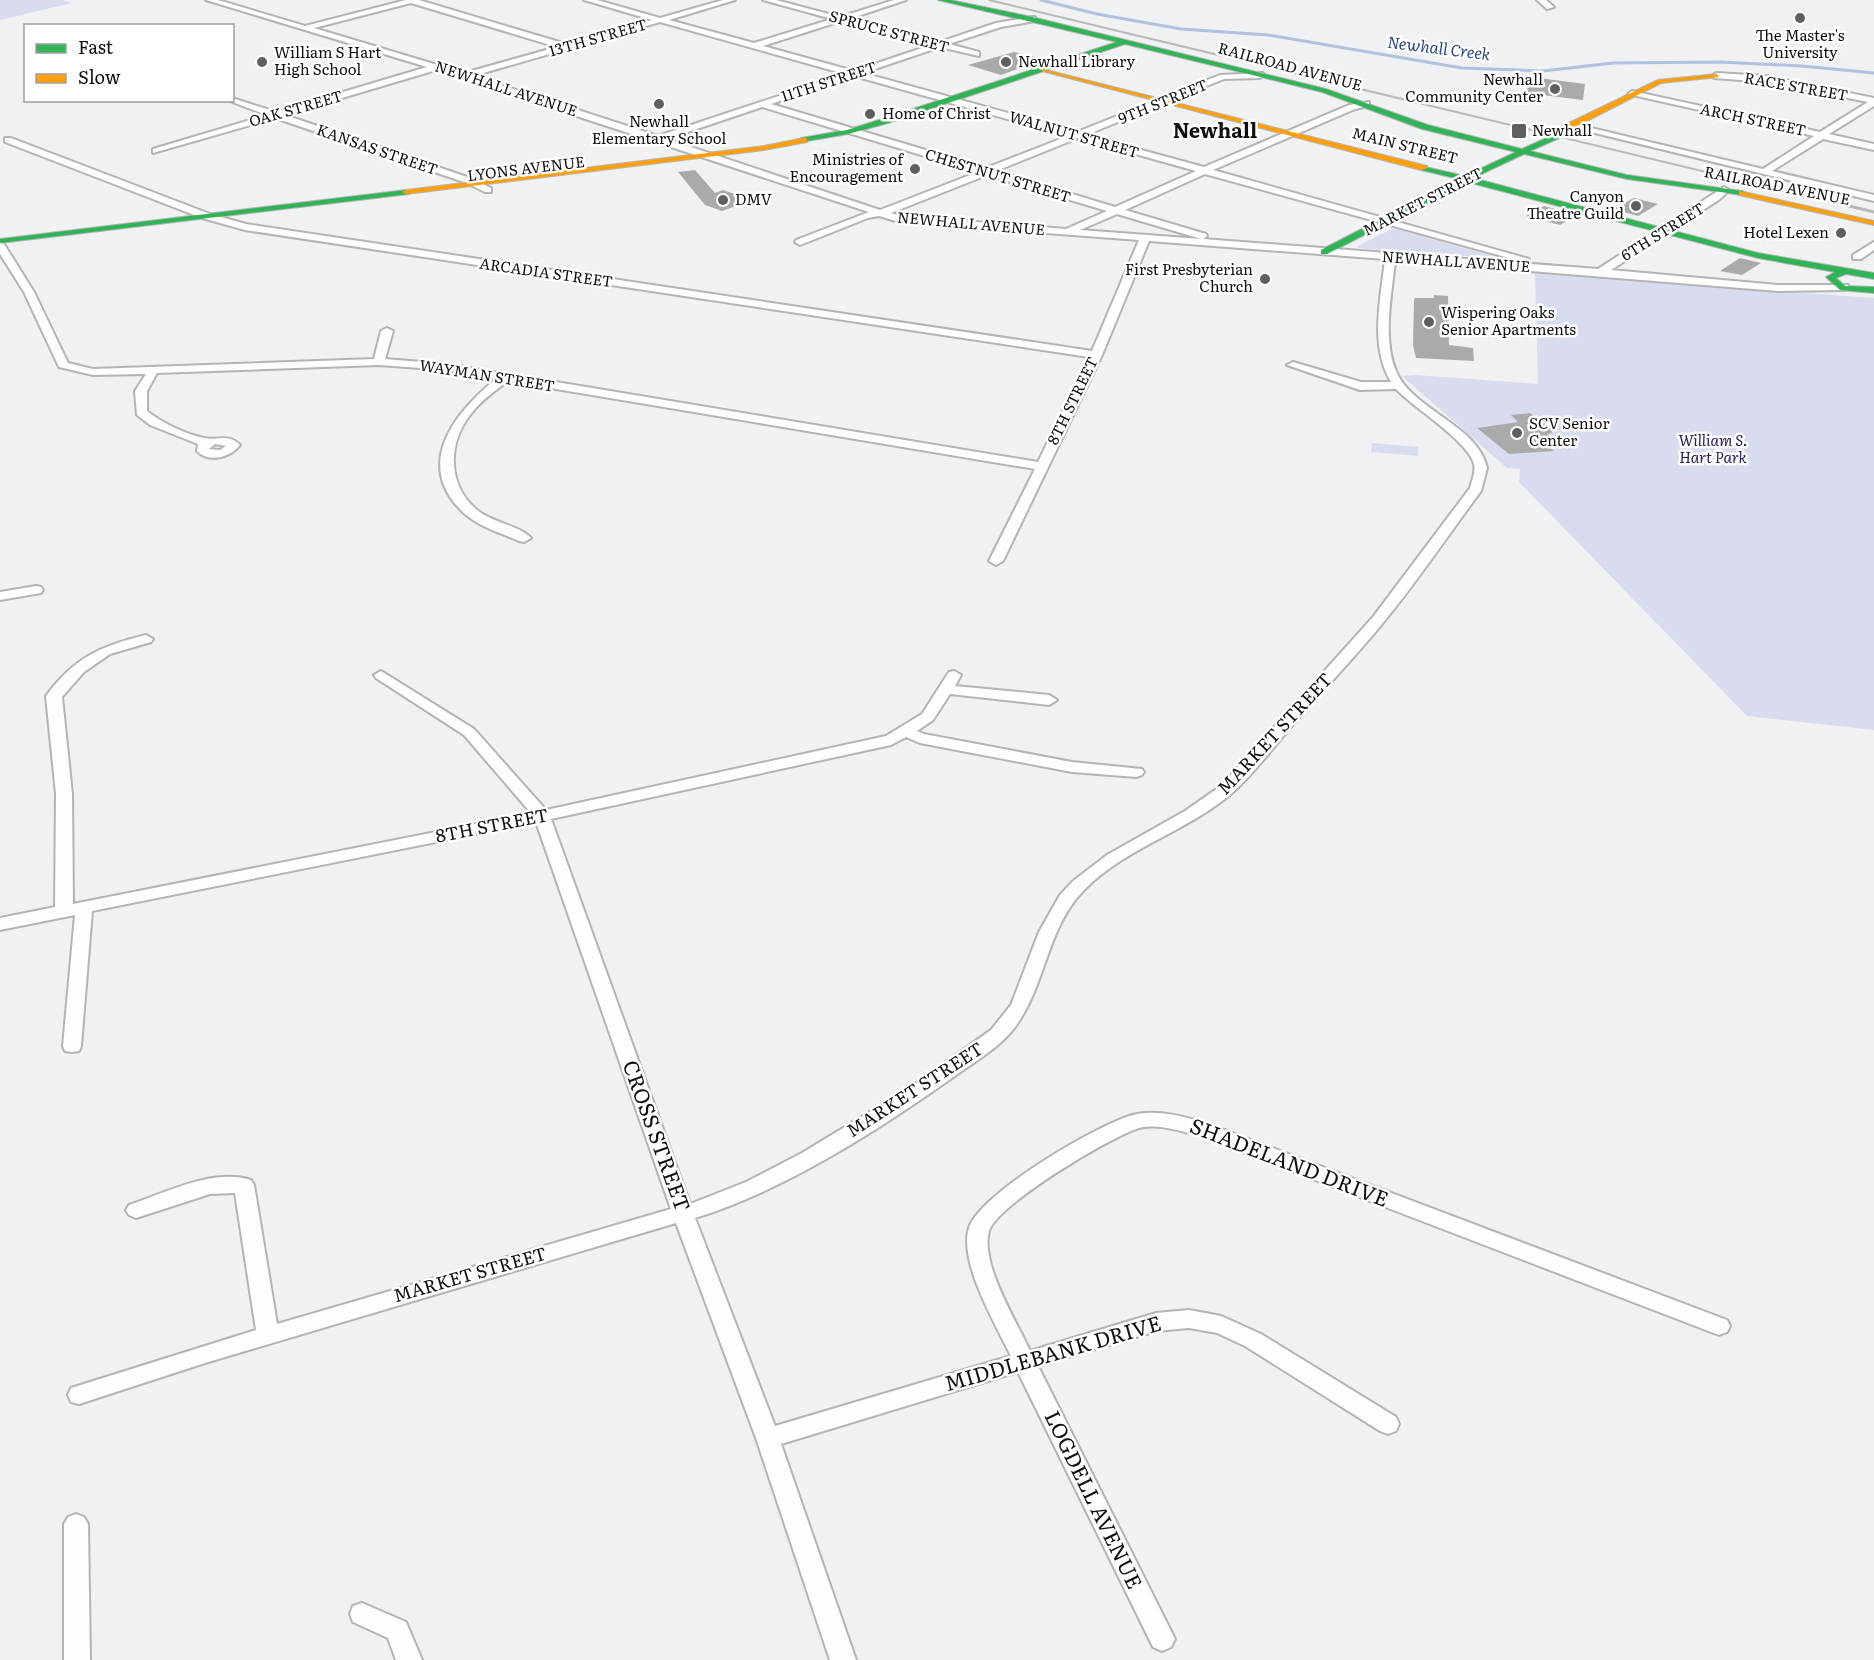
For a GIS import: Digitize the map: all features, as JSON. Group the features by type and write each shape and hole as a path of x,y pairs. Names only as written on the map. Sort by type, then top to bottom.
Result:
{"main road":[{"name":"RAILROAD AVENUE","path":"941,0 1032,19 1123,42 1222,71 1260,75 1337,93 1410,123 1521,152 1627,177 1724,190 1874,223"},
{"name":"LYONS AVENUE","path":"1,247 206,216 719,159 863,135 904,123 1027,72 1044,70 1123,42"},
{"name":"MAIN STREET","path":"1044,70 1834,276"},
{"name":"MARKET STREET","path":"1324,252 1521,152 1524,146 1547,134 1570,126 1632,94 1668,79 1718,76"},
{"name":"LYONS AVENUE","path":"719,159 848,132 956,102"},
{"name":"LYONS AVENUE","path":"1,247 228,222 482,187"},
{"path":"1834,276 1874,276"},
{"path":"1834,276 1844,287 1874,290"}],"street":[{"name":"NEWHALL AVENUE","path":"210,0 465,76 878,213 906,220 1693,279 1802,285 1834,276"},
{"name":"WALNUT STREET","path":"588,0 1560,269"},
{"name":"13TH STREET","path":"465,76 731,0"},
{"name":"SPRUCE STREET","path":"767,0 976,54"},
{"path":"753,46 902,0"},
{"path":"1541,0 1550,8"},
{"path":"305,28 413,1 567,47"},
{"name":"11TH STREET","path":"999,25 1010,14"},
{"name":"11TH STREET","path":"658,139 999,25 1032,19"},
{"name":"OAK STREET","path":"156,151 436,67"},
{"name":"9TH STREET","path":"800,242 865,216 891,210 1164,101 1222,71"},
{"name":"RACE STREET","path":"1718,76 1766,79 1874,102"},
{"name":"ARCH STREET","path":"1632,94 1874,147"},
{"name":"KANSAS STREET","path":"234,101 482,187"},
{"path":"1764,172 1874,102"},
{"name":"CHESTNUT STREET","path":"760,104 848,132 1236,245"},
{"path":"1066,232 1289,133 1352,107 1366,104"},
{"path":"1570,126 1874,198"},
{"name":"ARCADIA STREET","path":"8,140 206,216 282,234 1096,355"},
{"name":"6TH STREET","path":"1600,272 1718,197 1724,190"},
{"name":"8TH STREET","path":"996,561 1096,355 1146,239"},
{"path":"1857,257 1874,245"},
{"name":"WAYMAN STREET","path":"1,247 29,292 63,365 93,372 379,362 447,367 1041,466"},
{"name":"MARKET STREET","path":"80,1395 268,1335 715,1204 756,1189 802,1164 934,1082 990,1041 1008,1024 1019,1007 1030,985 1055,917 1077,886 1111,860 1203,809 1227,789 1378,620 1476,488 1481,476 1479,461 1473,452 1399,385 1390,372 1385,347 1390,257"},
{"name":"NEWHALL AVENUE","path":"1693,279 1778,288 1844,287"},
{"path":"379,362 387,331"},
{"path":"1293,365 1360,386 1399,385"},
{"path":"153,371 141,392 141,412 154,422 206,443"},
{"path":"504,378 465,413 452,437 446,472 449,485 458,500 470,511 524,538"},
{"path":"0,596 36,590"},
{"path":"64,910 64,795 54,696 79,669 105,651 146,639"},
{"name":"CROSS STREET","path":"381,675 469,732 542,816 683,1213 768,1438 843,1660"},
{"name":"8TH STREET","path":"0,924 542,816 891,740 928,717 954,675"},
{"path":"944,690 1049,700"},
{"path":"905,731 920,738 1023,759 1072,767 1136,772"},
{"path":"72,1046 84,907"},
{"name":"SHADELAND DRIVE","path":"1024,1361 981,1268 977,1249 979,1227 991,1211 1026,1183 1099,1137 1138,1121 1181,1122 1202,1129 1719,1326"},
{"path":"135,1210 210,1186 243,1185 268,1335"},
{"name":"MIDDLEBANK DRIVE","path":"768,1438 1156,1322 1190,1319 1221,1325 1254,1340 1388,1424"},
{"name":"LOGDELL AVENUE","path":"1024,1361 1162,1639"},
{"path":"76,1524 77,1660"},
{"path":"362,1614 397,1630 409,1660"}],"green space":[{"path":"0,0 63,0 72,3 0,20"},
{"path":"1392,229 1503,259 1358,248 1357,246"},
{"name":"William S. Hart Park","path":"1535,273 1874,298 1874,730 1747,716 1519,482 1520,469 1507,468 1402,376 1416,375 1538,384"},
{"path":"1372,443 1418,447 1418,456 1371,452"}],"building":[{"name":"Newhall Library","path":"1014,52 1045,59 1001,75 968,65"},
{"name":"Newhall Community Center","path":"1531,77 1585,84 1583,100 1526,93"},
{"path":"695,170 715,193 723,190 753,200 722,211 705,205 678,172"},
{"name":"Canyon Theatre Guild","path":"1634,198 1658,204 1638,216 1613,209"},
{"path":"1544,206 1578,215 1560,225 1526,216"},
{"path":"1740,258 1761,263 1742,275 1720,271"},
{"name":"Wispering Oaks Senior Apartments","path":"1434,295 1448,296 1449,345 1473,348 1474,361 1416,358 1413,345 1414,300 1415,298 1434,298"},
{"name":"SCV Senior Center","path":"1530,413 1553,432 1547,435 1561,446 1551,448 1554,451 1509,454 1477,428 1518,422 1511,415"}],"waterway":[{"name":"Newhall Creek","path":"1041,0 1097,14 1181,29 1268,35 1462,68 1543,71 1613,63 1720,62 1802,66 1874,73"}],"railway":[{"path":"989,0 1798,194"},
{"path":"1792,192 1874,212"}],"traffic: fast":[{"path":"941,0 1032,19 1324,90 1425,127 1627,177 1742,193"},
{"path":"804,140 848,132 885,121 1123,42"},
{"path":"1324,252 1495,164 1570,130 1570,126"},
{"path":"1424,168 1758,255 1842,271"},
{"path":"0,241 406,192"},
{"path":"1874,276 1845,271 1830,277 1843,288 1874,290"}],"traffic: slow":[{"path":"1044,70 1424,168"},
{"path":"1555,130 1570,126 1660,81 1717,76"},
{"path":"406,192 764,148 804,140"},
{"path":"1742,193 1874,223"}],"place":[{"name":"The Master's University","path":"1800,18"},
{"name":"William S Hart High School","path":"262,62"},
{"name":"Newhall Library","path":"1006,62"},
{"name":"Newhall Community Center","path":"1555,89"},
{"name":"Newhall Elementary School","path":"659,104"},
{"name":"Home of Christ","path":"870,114"},
{"name":"Newhall","path":"1519,131"},
{"name":"Ministries of Encouragement","path":"915,169"},
{"name":"DMV","path":"723,200"},
{"name":"Canyon Theatre Guild","path":"1636,206"},
{"name":"Hotel Lexen","path":"1841,233"},
{"name":"First Presbyterian Church","path":"1265,279"},
{"name":"Wispering Oaks Senior Apartments","path":"1429,322"},
{"name":"SCV Senior Center","path":"1517,433"}],"district":[{"name":"Newhall","path":"1215,131"}]}
